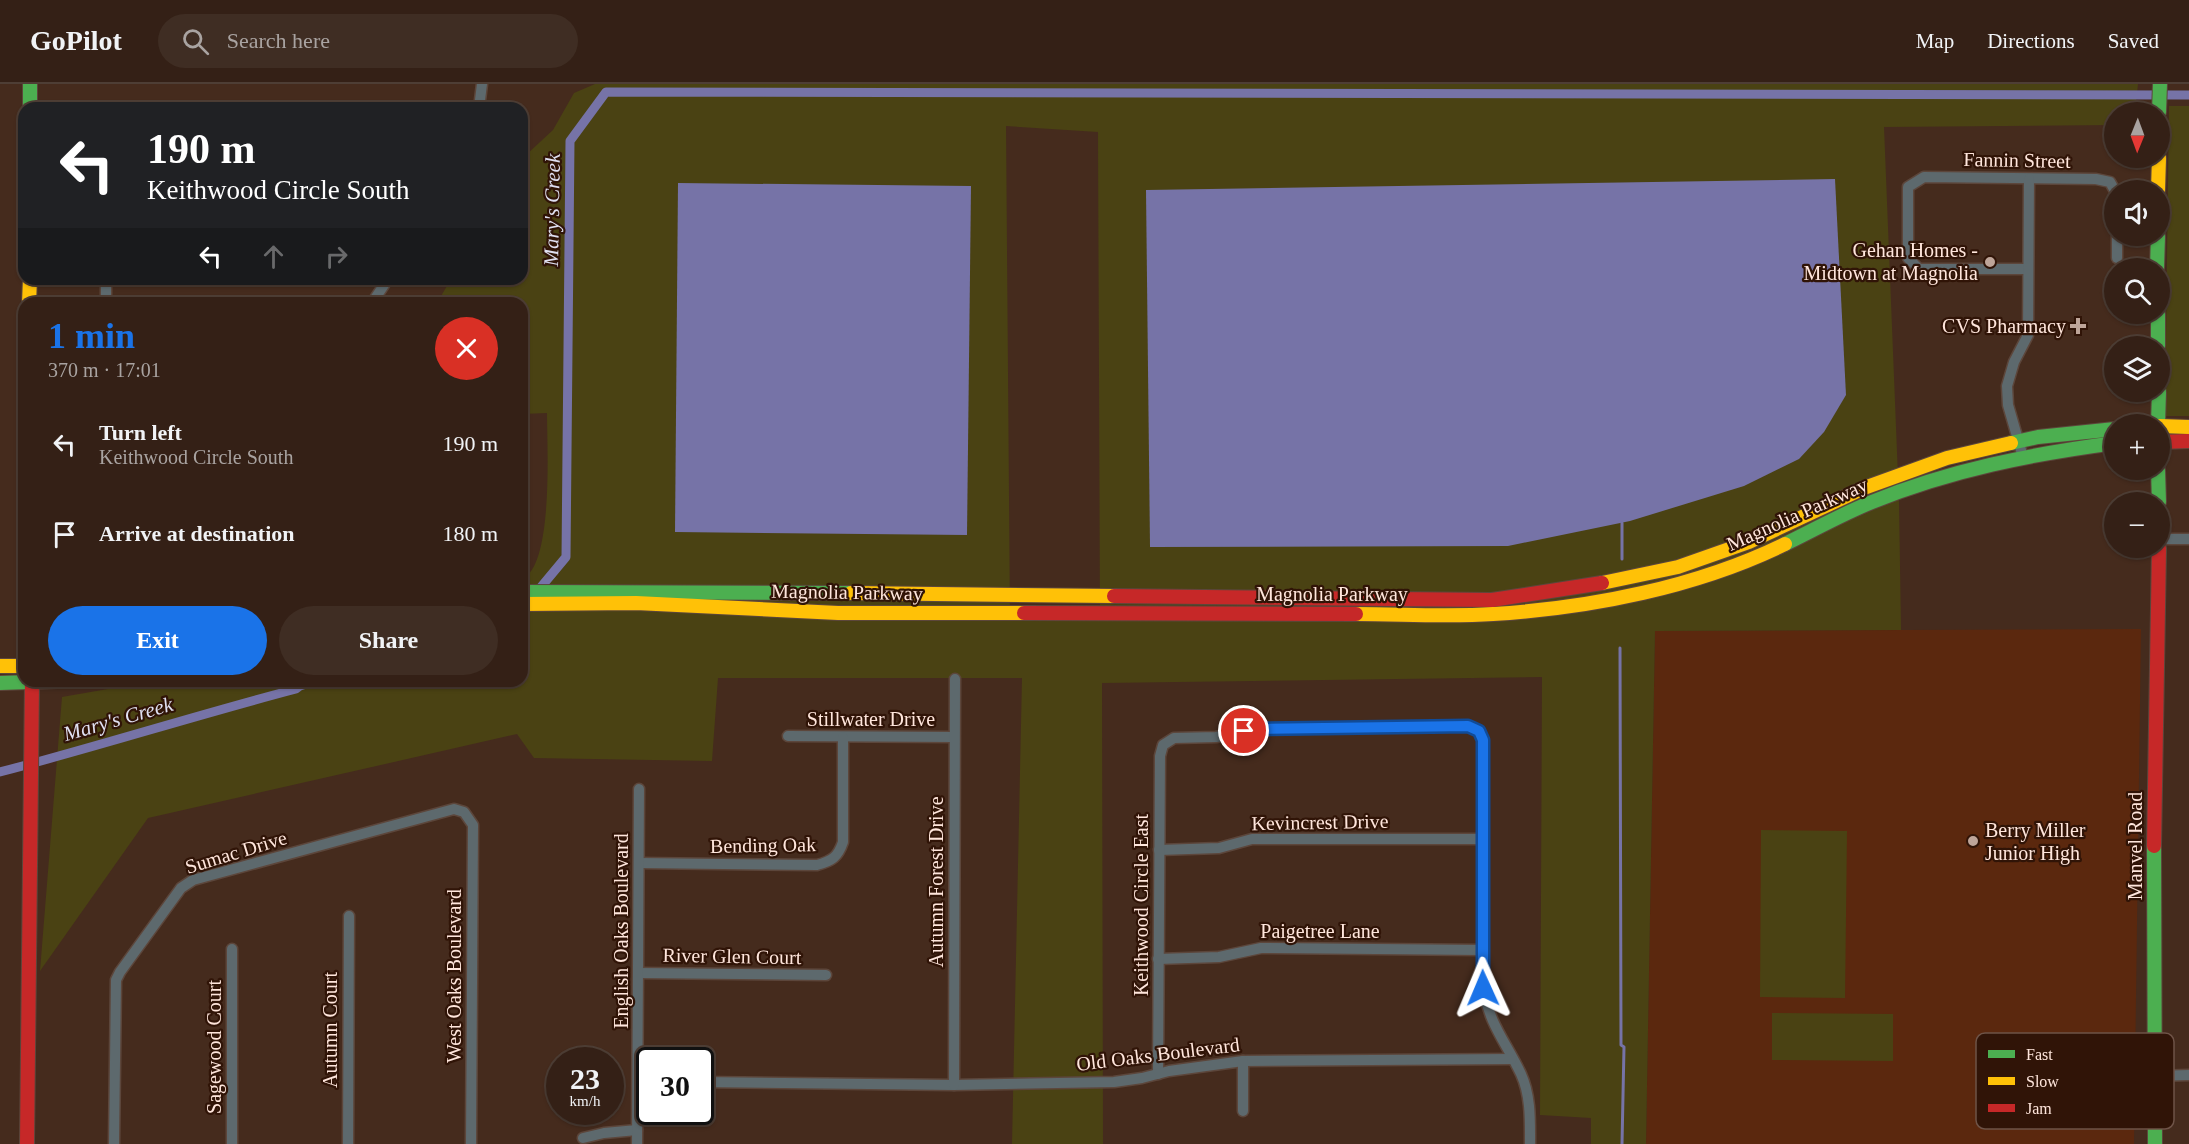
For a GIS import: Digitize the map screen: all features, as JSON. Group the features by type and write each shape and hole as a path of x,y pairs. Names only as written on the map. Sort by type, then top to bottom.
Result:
{"street":[{"path":"30,84 30,102"},
{"path":"480,102 482,84"},
{"path":"2159,102 2160,84"},
{"name":"Fannin Street","path":"2028,269 1919,269 1908,258 1908,187 1924,177 2096,179 2104,182"},
{"path":"2023,457 2008,405 2007,386 2014,362 2028,335 2029,179"},
{"path":"2116,258 2117,246"},
{"path":"2170,426 2189,427"},
{"name":"Magnolia Parkway","path":"528,592 599,597 955,594 1492,600 1582,587 1678,567 1749,542 1864,488 1947,458 2038,437 2104,430"},
{"path":"2170,442 2189,441"},
{"name":"Magnolia Parkway","path":"528,603 599,597 636,603 838,613 1492,614 1584,604 1705,574 1754,559 1870,502 1950,474 2023,457 2104,445"},
{"path":"2170,539 2189,539"},
{"name":"Manvel Road","path":"2155,1033 2154,793 2159,558"},
{"path":"1700,560 1705,574"},
{"path":"954,614 955,594"},
{"path":"1121,595 1121,614"},
{"path":"1509,598 1511,612"},
{"path":"0,666 18,666"},
{"name":"Autumn Forest Drive","path":"954,1085 955,679"},
{"path":"0,683 18,682"},
{"path":"27,1144 32,687"},
{"name":"Keithwood Circle East","path":"1158,1074 1160,756 1163,745 1170,739 1216,737 1260,729 1468,726 1481,733 1483,740 1483,839"},
{"name":"Stillwater Drive","path":"788,736 954,737"},
{"name":"Bending Oak","path":"639,863 817,865 831,862 839,854 843,842 843,737"},
{"name":"English Oaks Boulevard","path":"638,1047 639,789"},
{"name":"Sumac Drive","path":"114,1144 116,980 181,888 193,880 438,813 454,809 464,812"},
{"name":"West Oaks Boulevard","path":"464,812 472,825 471,1144"},
{"name":"Kevincrest Drive","path":"1159,850 1219,848 1252,839 1483,839"},
{"path":"1483,839 1483,988 1492,1023 1526,1087 1530,1117 1530,1144"},
{"name":"Autumn Court","path":"348,1144 349,916"},
{"name":"Paigetree Lane","path":"1158,959 1219,957 1262,948 1482,950"},
{"name":"Sagewood Court","path":"232,949 232,1144"},
{"name":"River Glen Court","path":"639,973 826,975"},
{"name":"Old Oaks Boulevard","path":"714,1082 954,1085 1114,1082 1169,1071 1243,1061 1512,1059"},
{"path":"1243,1061 1243,1111"},
{"path":"2174,1075 2189,1075"},
{"name":"English Oaks Boulevard","path":"637,1125 637,1144"},
{"path":"583,1138 604,1133 637,1130"}],"shaded area":[{"path":"595,84 2138,84 2136,102 2104,102 2104,125 1884,127 1899,502 1901,630 1655,631 1646,1144 1591,1144 1591,1118 1540,1115 1542,677 1102,683 1103,1144 1012,1144 1022,678 718,678 712,761 534,758 517,734 148,818 40,971 62,697 120,687 528,687 528,573 539,552 544,529 548,476 547,413 528,414 528,297 440,297 448,285 528,285 528,153 553,130 574,93","holes":["1006,126 1098,132 1100,621 1010,619"]},
{"path":"2170,106 2189,106 2189,416 2165,414 2165,402 2170,402 2170,336 2166,336 2166,324 2170,324 2170,258 2167,258 2167,246 2170,246 2170,180 2168,180"},
{"path":"1835,179 1846,395 1824,432 1799,459 1744,486 1630,521 1508,546 1150,547 1146,190"},
{"path":"678,183 971,186 967,535 675,532"},
{"path":"2141,629 2136,1033 1976,1033 1976,1129 2134,1129 2134,1144 1646,1144 1655,631"},
{"path":"1761,830 1847,831 1845,998 1760,997"},
{"path":"1772,1013 1893,1014 1893,1061 1772,1060"}],"waterway":[{"name":"Mary's Creek","path":"536,593 566,557 570,141 606,92 2189,95"},
{"path":"1622,523 1622,559"},
{"path":"1620,648 1621,1045 1624,1047 1622,1144"},
{"name":"Mary's Creek","path":"0,772 299,687"}],"traffic: fast":[{"path":"30,84 30,102"},
{"path":"2159,102 2160,84"},
{"path":"2157,258 2158,246"},
{"path":"2158,324 2158,336"},
{"path":"2158,414 2159,402"},
{"path":"2011,443 2038,437 2104,430"},
{"path":"1785,544 1861,507 1931,481 2022,458 2104,445"},
{"path":"2158,480 2159,492"},
{"path":"528,592 851,593"},
{"path":"0,683 18,682"},
{"path":"2154,846 2155,1033"},
{"path":"2155,1129 2155,1144"}],"traffic: slow":[{"path":"2158,180 2159,168"},
{"path":"29,297 30,285"},
{"path":"2170,426 2189,427"},
{"path":"1602,583 1678,567 1749,542 1864,488 1947,458 2011,443"},
{"path":"1356,614 1493,614 1605,601 1643,593 1716,572 1785,544"},
{"path":"851,593 1114,596"},
{"path":"528,604 636,603 838,613 1024,613"},
{"path":"0,666 18,666"}],"traffic: jam":[{"path":"2170,442 2189,441"},
{"path":"2154,846 2159,558"},
{"path":"1114,596 1492,600 1602,583"},
{"path":"1024,613 1356,614"},
{"path":"27,1144 32,687"}],"place":[{"name":"Gehan Homes - Midtown at Magnolia","path":"1990,262"},
{"name":"CVS Pharmacy","path":"2078,326"},
{"name":"Berry Miller Junior High","path":"1973,841"}],"route":[{"path":"1244,731 1468,726 1481,733 1483,740 1483,988"}]}
